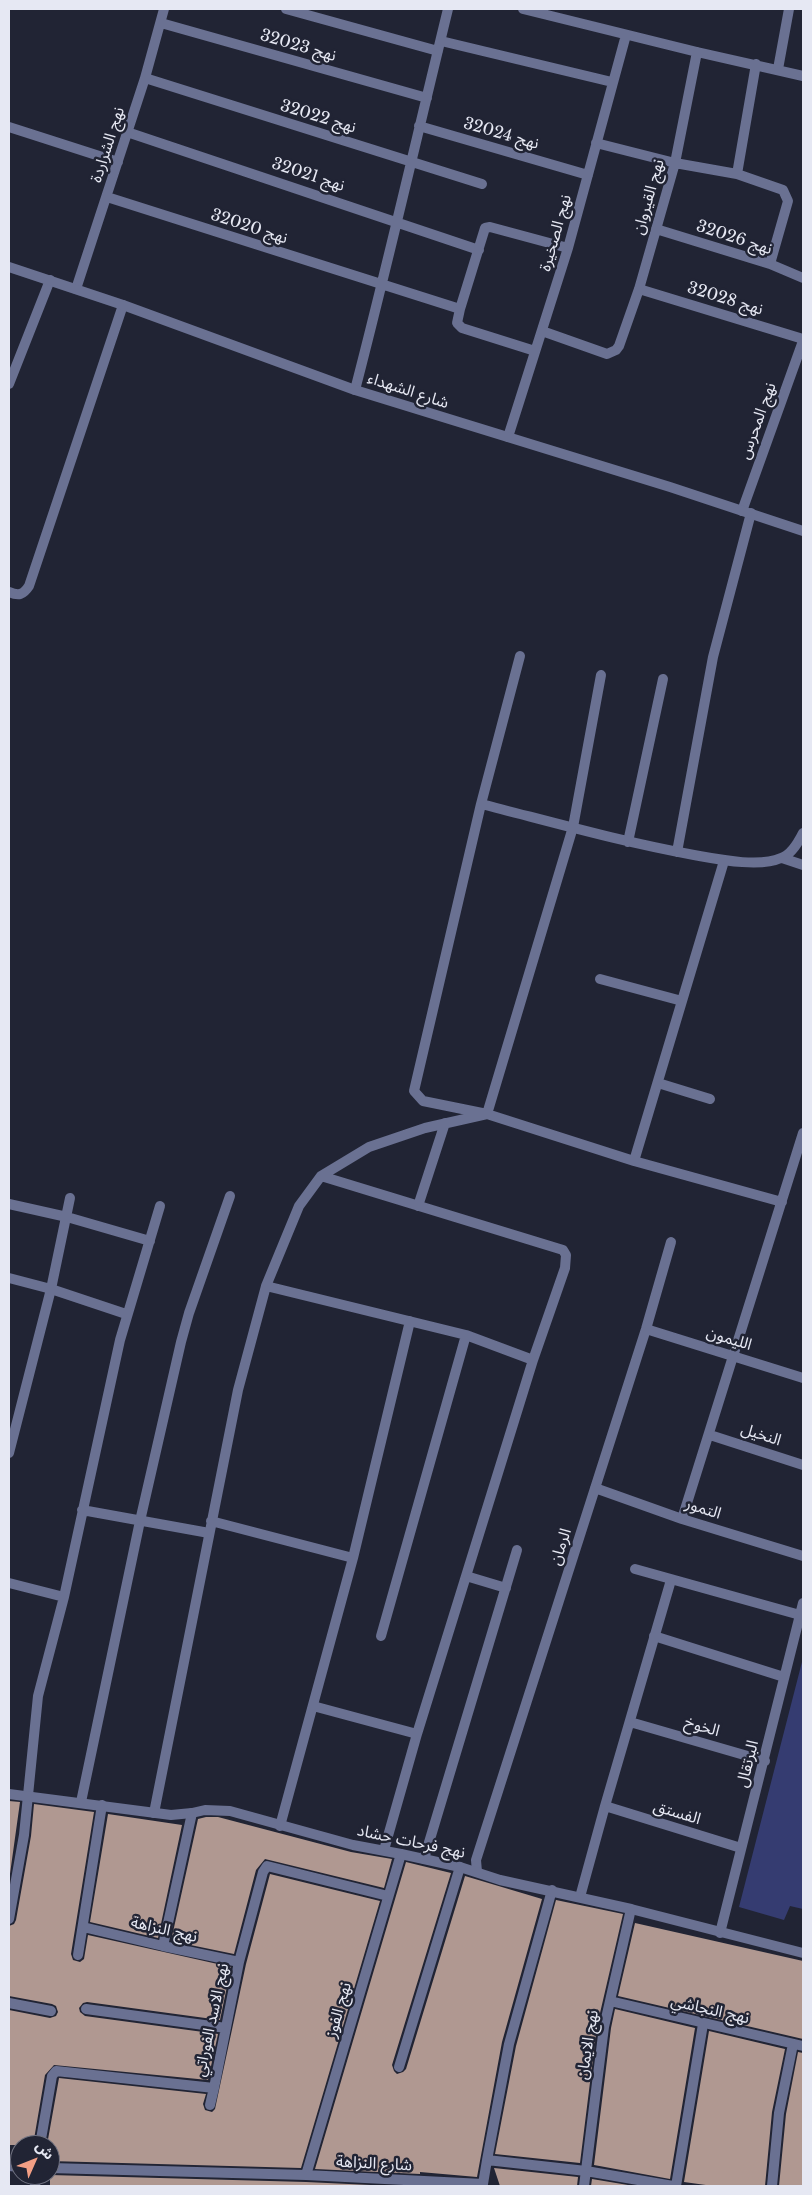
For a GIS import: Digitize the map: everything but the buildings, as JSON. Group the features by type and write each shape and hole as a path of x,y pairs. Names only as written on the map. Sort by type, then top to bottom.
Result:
{"street":[{"name":"نهج الشراردة","path":"76,289 145,78 164,9"},
{"path":"286,9 439,46 612,82"},
{"path":"355,390 398,221 410,161 448,9"},
{"path":"523,9 535,10 626,35 803,76"},
{"path":"778,69 788,9"},
{"name":"نهج 32023","path":"161,23 427,98"},
{"name":"نهج الصخيرة","path":"508,437 568,248 626,35"},
{"name":"نهج القيروان","path":"542,331 607,354 616,350 619,346 639,289 675,163 696,52"},
{"path":"737,174 756,64"},
{"name":"نهج 32022","path":"145,78 482,184"},
{"name":"نهج 32024","path":"420,126 588,175"},
{"path":"9,127 118,162"},
{"name":"نهج 32021","path":"127,132 398,221 478,250"},
{"path":"596,143 675,163 737,174 783,190 788,201 770,264"},
{"name":"نهج 32020","path":"107,197 382,286 460,309"},
{"path":"535,351 462,328 457,323 483,231 490,227 568,248"},
{"name":"نهج 32026","path":"656,229 770,264 803,278"},
{"name":"شارع الشهداء","path":"9,267 123,305 355,390 803,531"},
{"path":"9,384 50,280"},
{"name":"نهج 32028","path":"639,289 803,340"},
{"path":"9,592 18,595 22,594 29,586 123,305"},
{"name":"نهج المحرس","path":"677,852 713,657 746,512 803,340"},
{"path":"520,656 482,804 414,1091 423,1100 486,1114 634,1161 782,1202"},
{"path":"486,1114 572,828 601,675"},
{"path":"628,842 663,680"},
{"path":"482,804 628,842 724,861 759,862 782,858 803,865"},
{"path":"782,858 798,843 803,833"},
{"path":"634,1161 724,861"},
{"path":"600,980 682,1001"},
{"path":"658,1083 710,1099"},
{"path":"154,1813 238,1390 266,1286 299,1206 320,1176 370,1148 445,1123 486,1114"},
{"path":"418,1206 445,1123"},
{"path":"682,1518 710,1435 803,1133"},
{"path":"320,1176 563,1250 566,1255 565,1268 533,1360 417,1734 384,1850"},
{"path":"81,1802 140,1522 186,1323 230,1196"},
{"path":"9,1453 51,1289 70,1198"},
{"path":"9,1204 67,1217 150,1240"},
{"path":"9,1919 20,1862 38,1696 64,1597 126,1314 160,1206"},
{"name":"الرمان","path":"477,1872 476,1860 646,1329 671,1242"},
{"path":"9,1278 51,1289 126,1314"},
{"path":"266,1286 466,1336 533,1360"},
{"path":"280,1826 353,1558 410,1321"},
{"name":"الليمون","path":"646,1329 803,1378"},
{"path":"381,1636 466,1336"},
{"name":"النخيل","path":"710,1435 803,1465"},
{"name":"التمور","path":"595,1488 803,1556"},
{"path":"82,1510 209,1533"},
{"path":"211,1521 353,1558"},
{"path":"424,1859 517,1550"},
{"path":"635,1569 800,1615"},
{"path":"466,1576 506,1588"},
{"path":"580,1897 671,1580"},
{"path":"9,1584 64,1597"},
{"name":"البرتقال","path":"720,1933 765,1761 803,1603"},
{"path":"654,1636 784,1677"},
{"path":"313,1706 417,1734"},
{"name":"الخوخ","path":"630,1722 765,1761"},
{"name":"نهج فرحات حشاد","path":"9,1794 154,1813 192,1814 215,1809 353,1845 460,1867 516,1884 552,1890 631,1909 803,1954"},
{"path":"78,1956 102,1805"},
{"name":"الفستق","path":"605,1806 742,1848"},
{"path":"163,1946 192,1814"},
{"name":"نهج الفوز","path":"306,2175 401,1854"},
{"name":"نهج الاسد الفوراتي","path":"42,2135 52,2076 56,2071 214,2088 239,1962 263,1872 270,1866 388,1896"},
{"path":"399,2067 460,1867"},
{"name":"شارع النزاهة","path":"60,2168 306,2175 484,2185 487,2160 510,2044 552,1890"},
{"name":"نهج الايمان","path":"584,2186 604,2027 631,1909"},
{"name":"نهج النزاهة","path":"83,1927 239,1962"},
{"name":"نهج النجاشي","path":"610,2001 798,2045"},
{"path":"9,2003 51,2011"},
{"path":"86,2009 226,2028"},
{"path":"487,2160 586,2171 674,2186 703,2024"},
{"path":"772,2186 779,2113 798,2045"},
{"path":"210,2105 214,2088"}],"shaded area":[{"path":"803,1658 803,1909 790,1906 784,1920 739,1907"}]}
